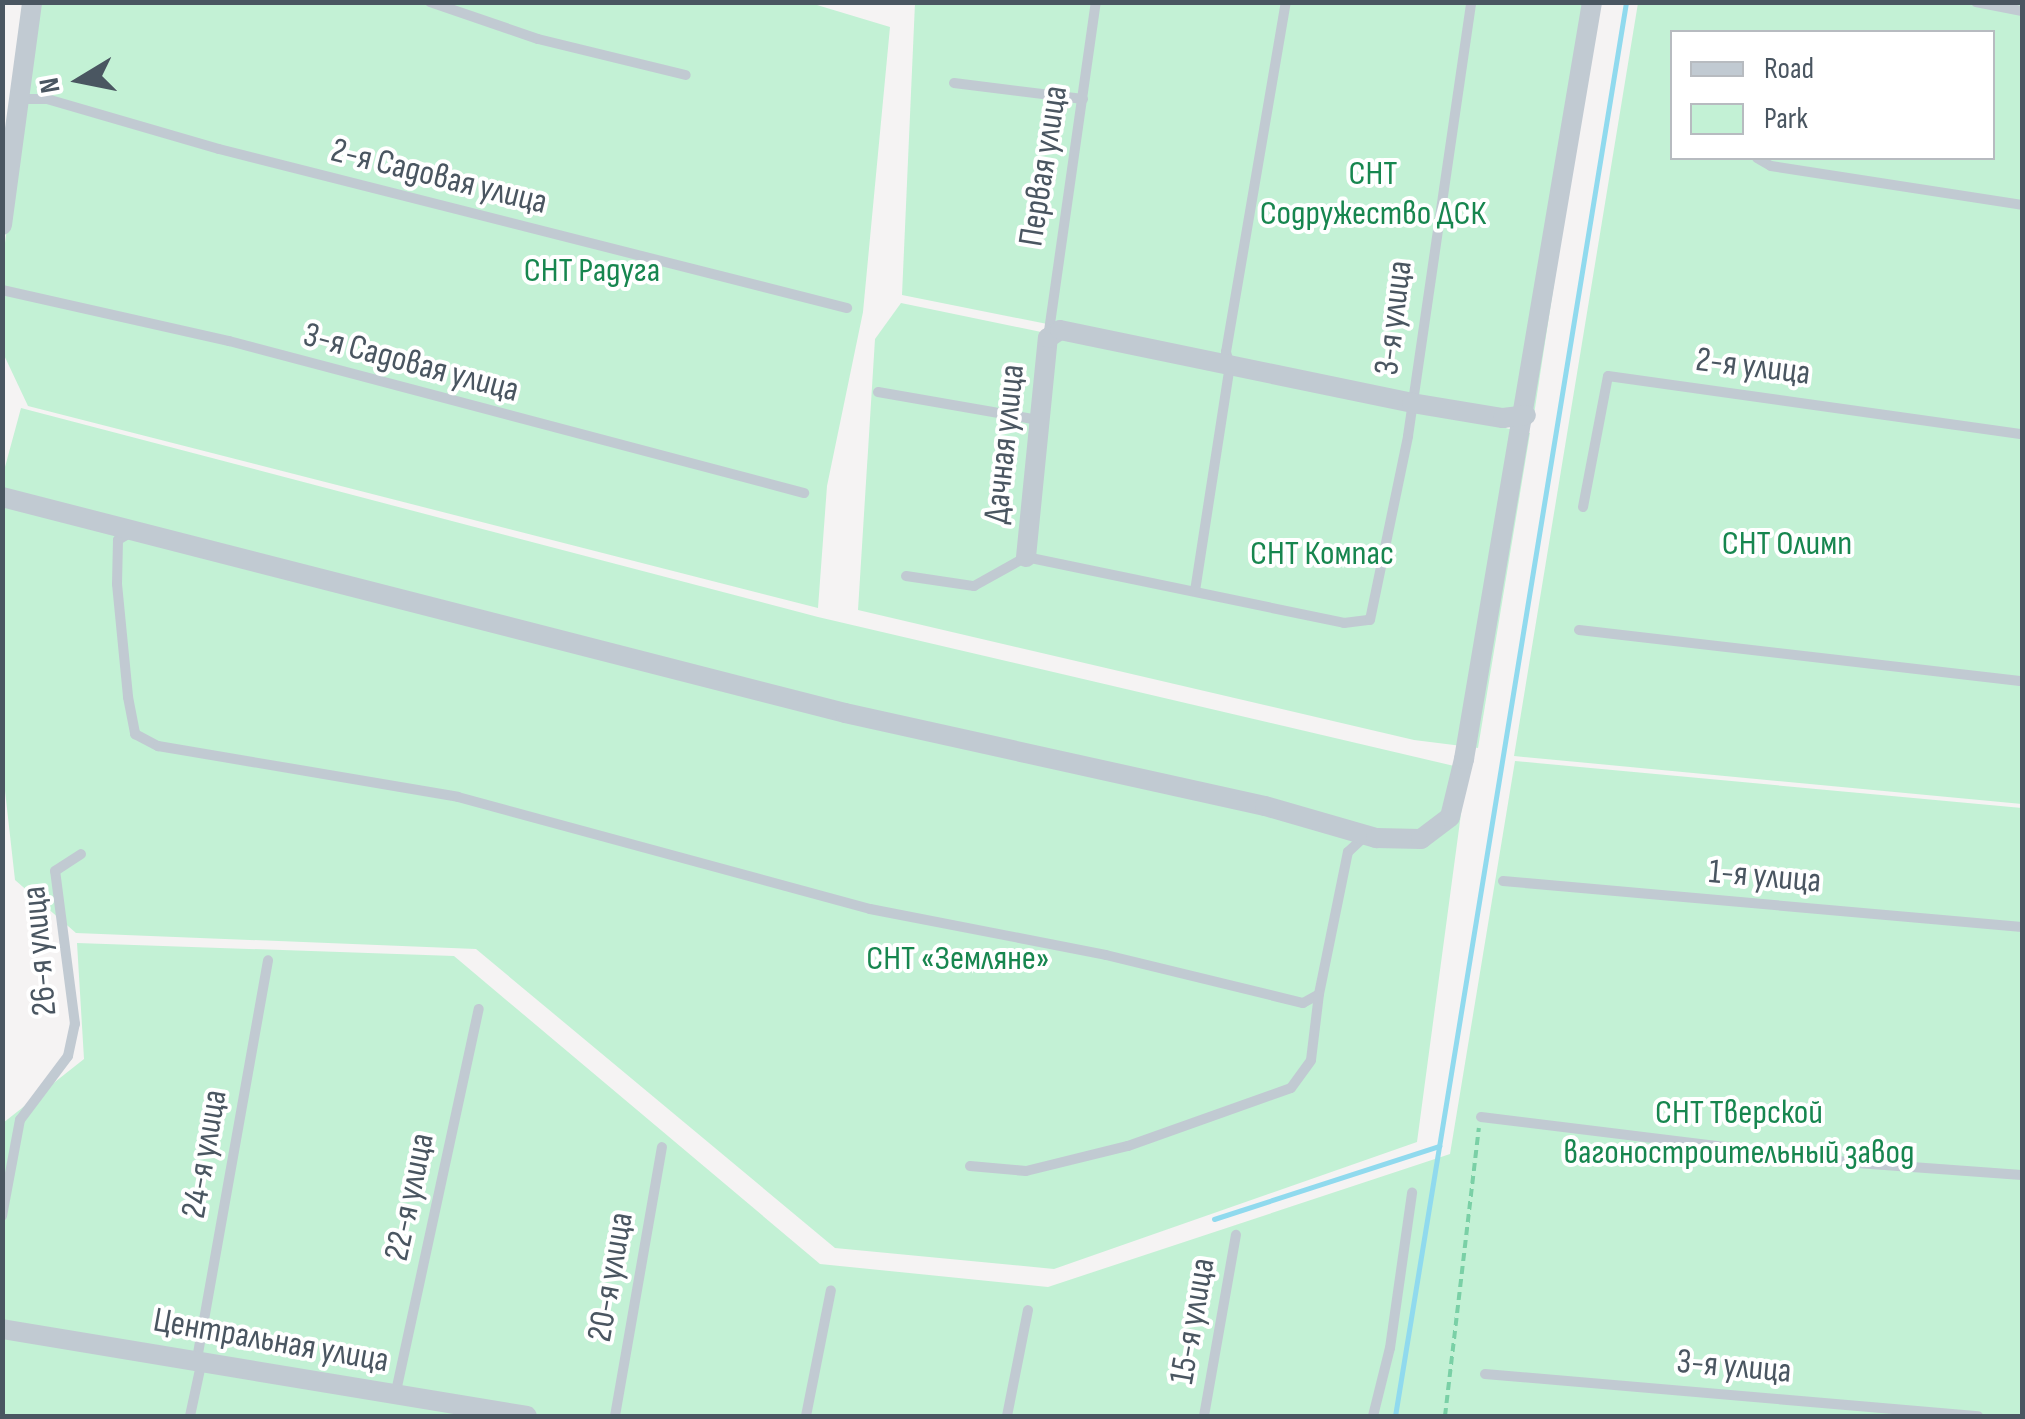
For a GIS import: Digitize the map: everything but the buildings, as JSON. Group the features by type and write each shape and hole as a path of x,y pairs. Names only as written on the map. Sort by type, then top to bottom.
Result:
{"street":[{"path":"2,225 32,2"},
{"path":"2,497 130,534 687,668 845,714 1226,798 1366,835 1421,839 1450,817 1526,414 1592,2"},
{"path":"1048,338 1060,330 1412,403 1503,418 1526,414"},
{"name":"Дачная улица","path":"1026,557 1048,338"},
{"name":"Центральная улица","path":"2,1329 199,1360 394,1407 527,1416"}],"lane":[{"path":"430,2 538,39 686,75"},
{"name":"Первая улица","path":"1048,338 1096,2"},
{"path":"906,576 974,586 1026,557 1195,591 1230,366 1226,352 1286,2"},
{"name":"3-я улица","path":"1195,591 1344,623 1370,620 1412,403 1471,2"},
{"path":"1976,2 2022,11"},
{"path":"954,83 1083,99"},
{"name":"2-я Садовая улица","path":"19,99 46,99 219,150 847,308"},
{"path":"1760,160 1771,166 2022,205"},
{"name":"3-я Садовая улица","path":"2,290 228,342 804,493"},
{"name":"2-я улица","path":"1583,506 1608,376 2022,434"},
{"path":"878,392 1039,420"},
{"path":"130,534 118,540 117,584 128,697 135,734 158,746 458,797 870,909 1106,955 1270,998 1302,1003 1319,994"},
{"path":"1578,630 2022,681"},
{"path":"970,1166 1026,1171 1094,1155 1292,1088 1311,1060 1319,994 1348,852 1366,835"},
{"name":"26-я улица","path":"2,1216 20,1120 68,1056 75,1024 55,872 80,854"},
{"name":"1-я улица","path":"1502,881 2022,927"},
{"name":"24-я улица","path":"190,1416 268,960"},
{"name":"22-я улица","path":"394,1407 479,1009"},
{"path":"1480,1117 1857,1163 2022,1175"},
{"name":"20-я улица","path":"615,1416 662,1147"},
{"path":"1374,1416 1390,1348 1412,1193"},
{"name":"15-я улица","path":"1204,1416 1236,1235"},
{"path":"806,1416 830,1290"},
{"path":"1007,1416 1028,1310"},
{"name":"3-я улица","path":"1485,1374 1978,1416"}],"path":[{"path":"1445,1416 1480,1117"}],"green space":[{"name":"СНТ Радуга","path":"807,2 890,27 863,312 827,486 818,608 28,406 3,353 3,259 35,3"},
{"name":"СНТ Содружество ДСК","path":"915,3 1597,3 1533,421 902,295"},
{"name":"СНТ Олимп","path":"1638,3 2022,3 2022,804 1514,756"},
{"name":"СНТ Компас","path":"901,303 1530,433 1478,748 1414,740 858,610 875,339"},
{"name":"СНТ «Земляне»","path":"21,408 818,617 1467,769 1417,1142 1054,1269 835,1248 476,949 76,933 15,880 2,764 2,478"},
{"name":"СНТ Тверской вагоностроительный завод","path":"1515,761 2022,808 2022,1416 3,1416 3,1123 84,1059 77,943 454,956 820,1264 1048,1287 1450,1154"}],"waterway":[{"path":"1395,1416 1626,2"},
{"path":"1214,1219 1439,1146"}]}
